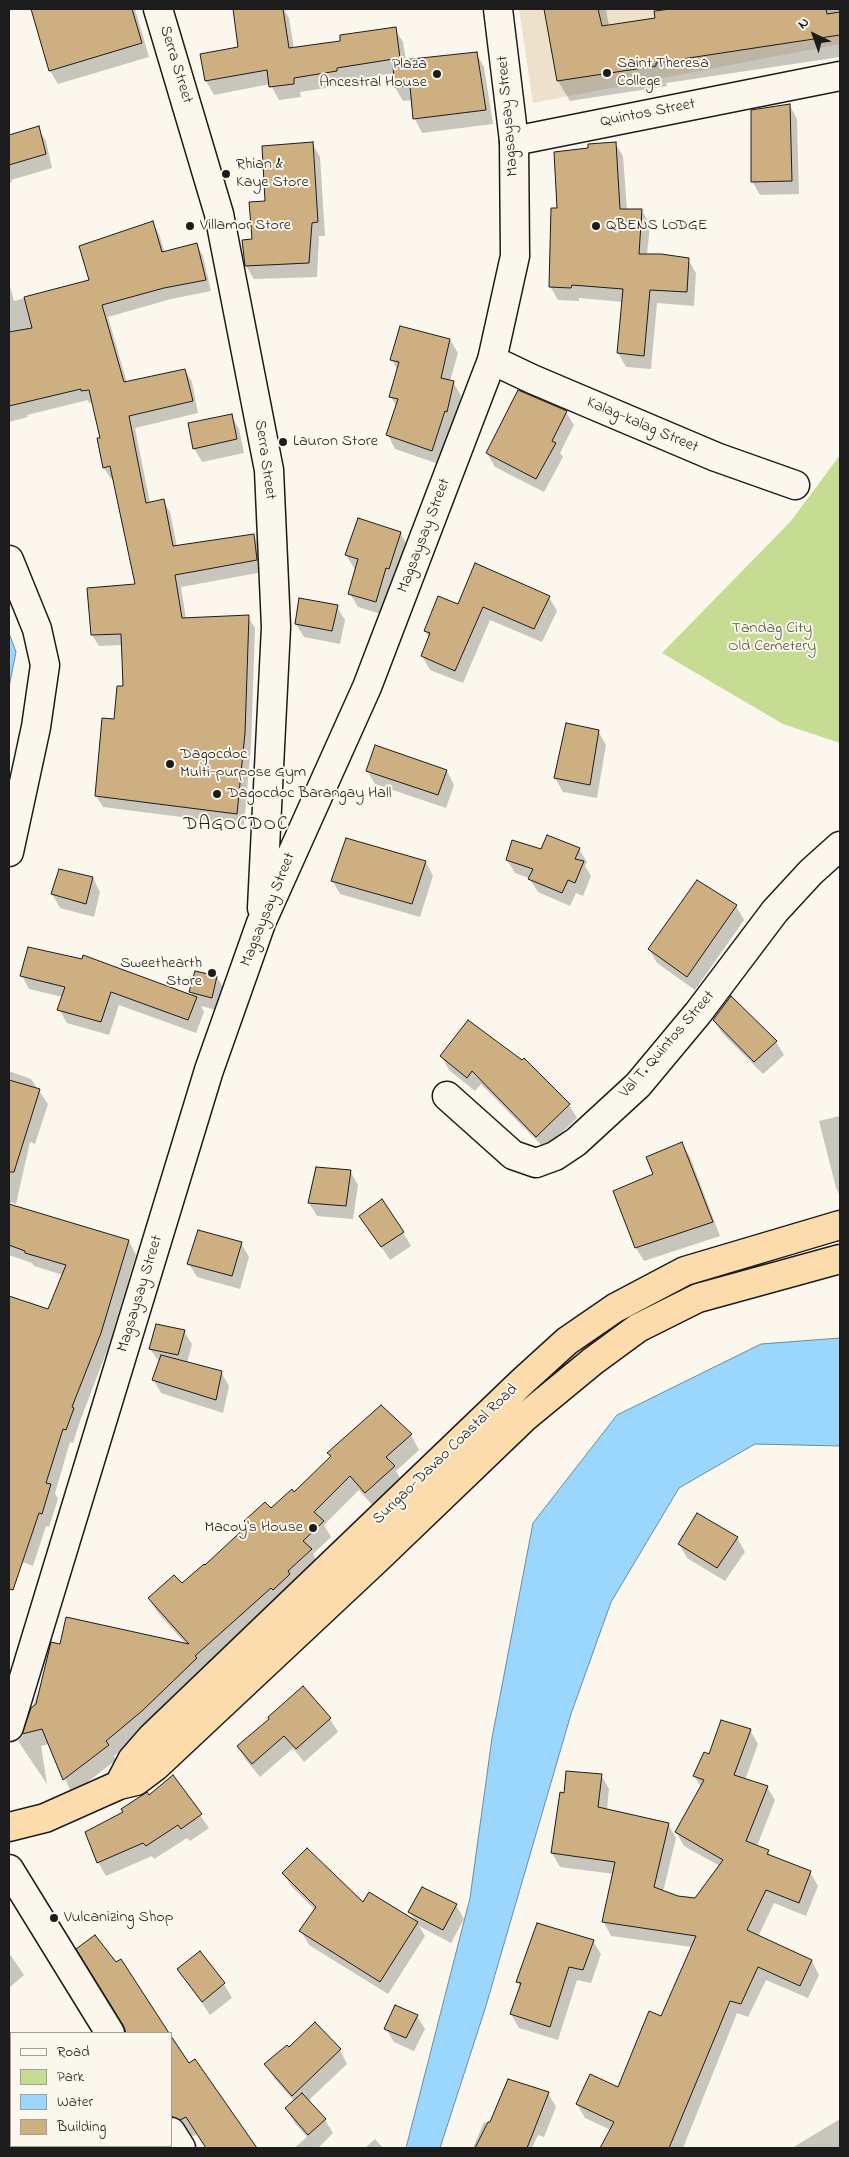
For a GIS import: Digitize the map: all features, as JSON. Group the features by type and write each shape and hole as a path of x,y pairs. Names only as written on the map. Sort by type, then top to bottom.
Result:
{"highway":[{"name":"Surigao-Davao Coastal Road","path":"119,1785 132,1760 152,1736 567,1341 615,1308 685,1271 840,1225"},
{"name":"Surigao-Davao Coastal Road","path":"9,1827 45,1818 119,1785 136,1781 156,1766 526,1417 557,1390 638,1328 698,1298 840,1259"},
{"path":"539,1366 557,1390"}],"street":[{"name":"Serra Street","path":"158,9 219,214 268,470 276,627 261,922"},
{"name":"Magsaysay Street","path":"9,1727 209,1070 261,922 367,687 492,360 515,256 514,141 498,9"},
{"name":"Quintos Street","path":"514,141 840,76"},
{"name":"Kalag-kalag Street","path":"492,360 532,379 716,457 796,485"},
{"path":"9,560 37,629 45,665 36,727 9,852"},
{"name":"Val T. Quintos Street","path":"446,1096 513,1155 536,1163 555,1156 576,1142 638,1085 698,1013 775,911 811,872 840,846"},
{"path":"9,1869 109,2032"},
{"path":"172,2134 181,2148"}],"shaded area":[{"name":"Saint Theresa College","path":"519,9 840,9 840,44 533,103"}],"green space":[{"name":"Tandag City Old Cemetery","path":"840,455 840,743 783,724 662,653 791,521"}],"water":[{"path":"9,633 16,652 9,687"},
{"path":"840,1338 840,1446 755,1444 679,1488 611,1602 571,1714 485,2009 440,2148 406,2148 470,1898 492,1738 533,1523 617,1415 761,1344"}],"building":[{"path":"31,9 132,9 142,43 49,71"},
{"path":"233,9 283,9 289,48 340,41 340,35 396,27 400,58 337,68 337,71 294,78 294,84 269,87 267,70 205,81 200,54 238,47"},
{"name":"Saint Theresa College","path":"544,9 598,9 602,26 655,18 654,11 671,9 826,9 827,14 840,12 840,35 656,63 656,66 557,81"},
{"name":"Plaza Ancestral House","path":"477,52 486,110 413,119 410,86 394,87 393,61"},
{"path":"790,104 792,181 751,182 751,110"},
{"path":"39,126 46,154 9,165 9,135"},
{"path":"313,142 318,222 312,223 309,263 245,266 242,240 252,239 249,202 265,201 262,146"},
{"path":"616,142 620,209 642,209 639,254 661,254 689,258 687,292 650,290 644,356 617,353 623,289 572,285 571,288 549,287 551,208 557,208 554,152 588,148 588,144"},
{"path":"153,221 162,252 197,243 206,280 164,288 102,305 124,382 185,369 193,401 129,416 146,503 164,499 173,546 254,534 257,560 175,575 182,618 249,615 245,733 237,814 95,796 102,718 114,719 117,686 123,686 121,634 91,635 87,588 135,584 110,466 103,468 97,438 100,438 89,390 81,391 81,389 9,406 9,332 32,328 24,297 89,280 79,246"},
{"path":"400,326 450,339 441,378 454,381 447,412 445,411 432,451 386,435 398,399 389,397 399,362 390,360"},
{"path":"518,390 567,411 552,441 556,443 536,479 486,453"},
{"path":"232,414 237,439 193,449 188,423"},
{"path":"358,518 401,532 389,569 386,568 376,602 348,594 358,559 345,555"},
{"path":"475,563 550,596 534,629 483,607 455,671 421,656 430,633 424,631 438,596 458,604"},
{"path":"299,598 338,605 332,631 295,624"},
{"path":"566,723 599,730 590,785 554,778"},
{"path":"375,745 447,770 438,795 366,771"},
{"path":"547,835 580,848 575,859 584,861 575,883 568,880 562,893 528,879 533,869 506,860 512,840 541,849"},
{"path":"346,838 426,861 412,904 331,881"},
{"path":"59,869 93,877 86,904 51,894"},
{"path":"697,880 737,905 687,977 648,949"},
{"path":"28,947 82,959 83,955 197,997 188,1020 111,992 101,1022 57,1010 65,987 20,976"},
{"path":"195,971 217,976 212,998 189,992"},
{"path":"731,996 777,1041 754,1062 713,1020"},
{"path":"468,1020 522,1060 524,1058 570,1104 536,1137 472,1071 467,1078 440,1056"},
{"path":"9,1080 40,1089 14,1172 9,1172"},
{"path":"682,1142 713,1222 635,1248 613,1191 653,1174 646,1157"},
{"path":"316,1167 351,1170 346,1206 308,1203"},
{"path":"382,1199 404,1232 381,1247 359,1216"},
{"path":"9,1204 129,1240 101,1333 72,1407 74,1408 66,1430 63,1429 46,1483 51,1484 42,1514 39,1513 13,1590 9,1589 9,1296 48,1309 66,1265 25,1253 25,1251 9,1245"},
{"path":"198,1230 242,1242 232,1276 187,1264"},
{"path":"156,1324 185,1330 178,1355 149,1349"},
{"path":"161,1355 222,1371 216,1400 152,1380"},
{"path":"381,1405 412,1434 386,1457 395,1466 365,1493 350,1476 314,1512 324,1521 303,1541 312,1549 288,1571 290,1574 273,1590 271,1588 195,1656 197,1658 142,1711 106,1741 109,1745 63,1780 42,1729 22,1734 31,1708 36,1704 51,1642 60,1644 66,1617 189,1644 148,1598 174,1575 182,1583 205,1565 248,1525 244,1521 265,1502 271,1508 292,1489 294,1492 331,1456 327,1453"},
{"path":"697,1513 738,1537 717,1568 678,1544"},
{"path":"303,1686 331,1718 296,1749 284,1736 252,1764 237,1746 269,1719 268,1717"},
{"path":"721,1720 751,1729 734,1775 768,1786 746,1841 769,1850 767,1854 811,1871 799,1903 766,1890 747,1930 812,1960 800,1986 758,1967 741,2004 730,2001 669,2148 600,2148 614,2122 576,2104 590,2074 618,2087 649,2011 661,2016 696,1936 602,1922 615,1862 551,1853 560,1792 564,1793 566,1771 602,1774 598,1807 669,1823 654,1887 678,1896 695,1898 723,1860 675,1832 704,1780 693,1776 704,1752 709,1754"},
{"path":"173,1775 202,1814 181,1829 178,1825 146,1846 143,1843 97,1863 85,1832 123,1812 121,1809 147,1792 149,1795"},
{"path":"307,1848 363,1902 369,1892 418,1922 380,1982 299,1931 316,1907 282,1873"},
{"path":"422,1887 457,1904 443,1930 408,1912"},
{"path":"537,1923 594,1940 583,1970 569,1967 550,2027 510,2014 521,1983 516,1982"},
{"path":"95,1935 116,1962 121,1959 168,2032 126,2032 76,1949"},
{"path":"200,1951 225,1983 202,2002 177,1969"},
{"path":"395,2005 418,2015 406,2038 384,2029"},
{"path":"315,2022 341,2049 292,2096 264,2064 287,2045 289,2047"},
{"path":"172,2038 189,2063 195,2059 257,2148 206,2148 186,2117 180,2120 172,2116"},
{"path":"508,2079 549,2092 527,2148 475,2148 488,2122 490,2122"},
{"path":"302,2093 326,2119 308,2135 285,2108"}],"place":[{"name":"Saint Theresa College","path":"607,73"},
{"name":"Plaza Ancestral House","path":"437,74"},
{"name":"Rhian & Kaye Store","path":"226,174"},
{"name":"Villamor Store","path":"190,226"},
{"name":"QBENS LODGE","path":"596,226"},
{"name":"Lauron Store","path":"283,442"},
{"name":"Dagocdoc Multi-purpose Gym","path":"170,764"},
{"name":"Dagocdoc Barangay Hall","path":"217,794"},
{"name":"Sweethearth Store","path":"212,973"},
{"name":"Macoy's House","path":"313,1528"},
{"name":"Vulcanizing Shop","path":"54,1918"}],"district":[{"name":"DAGOCDOC","path":"236,826"}]}
